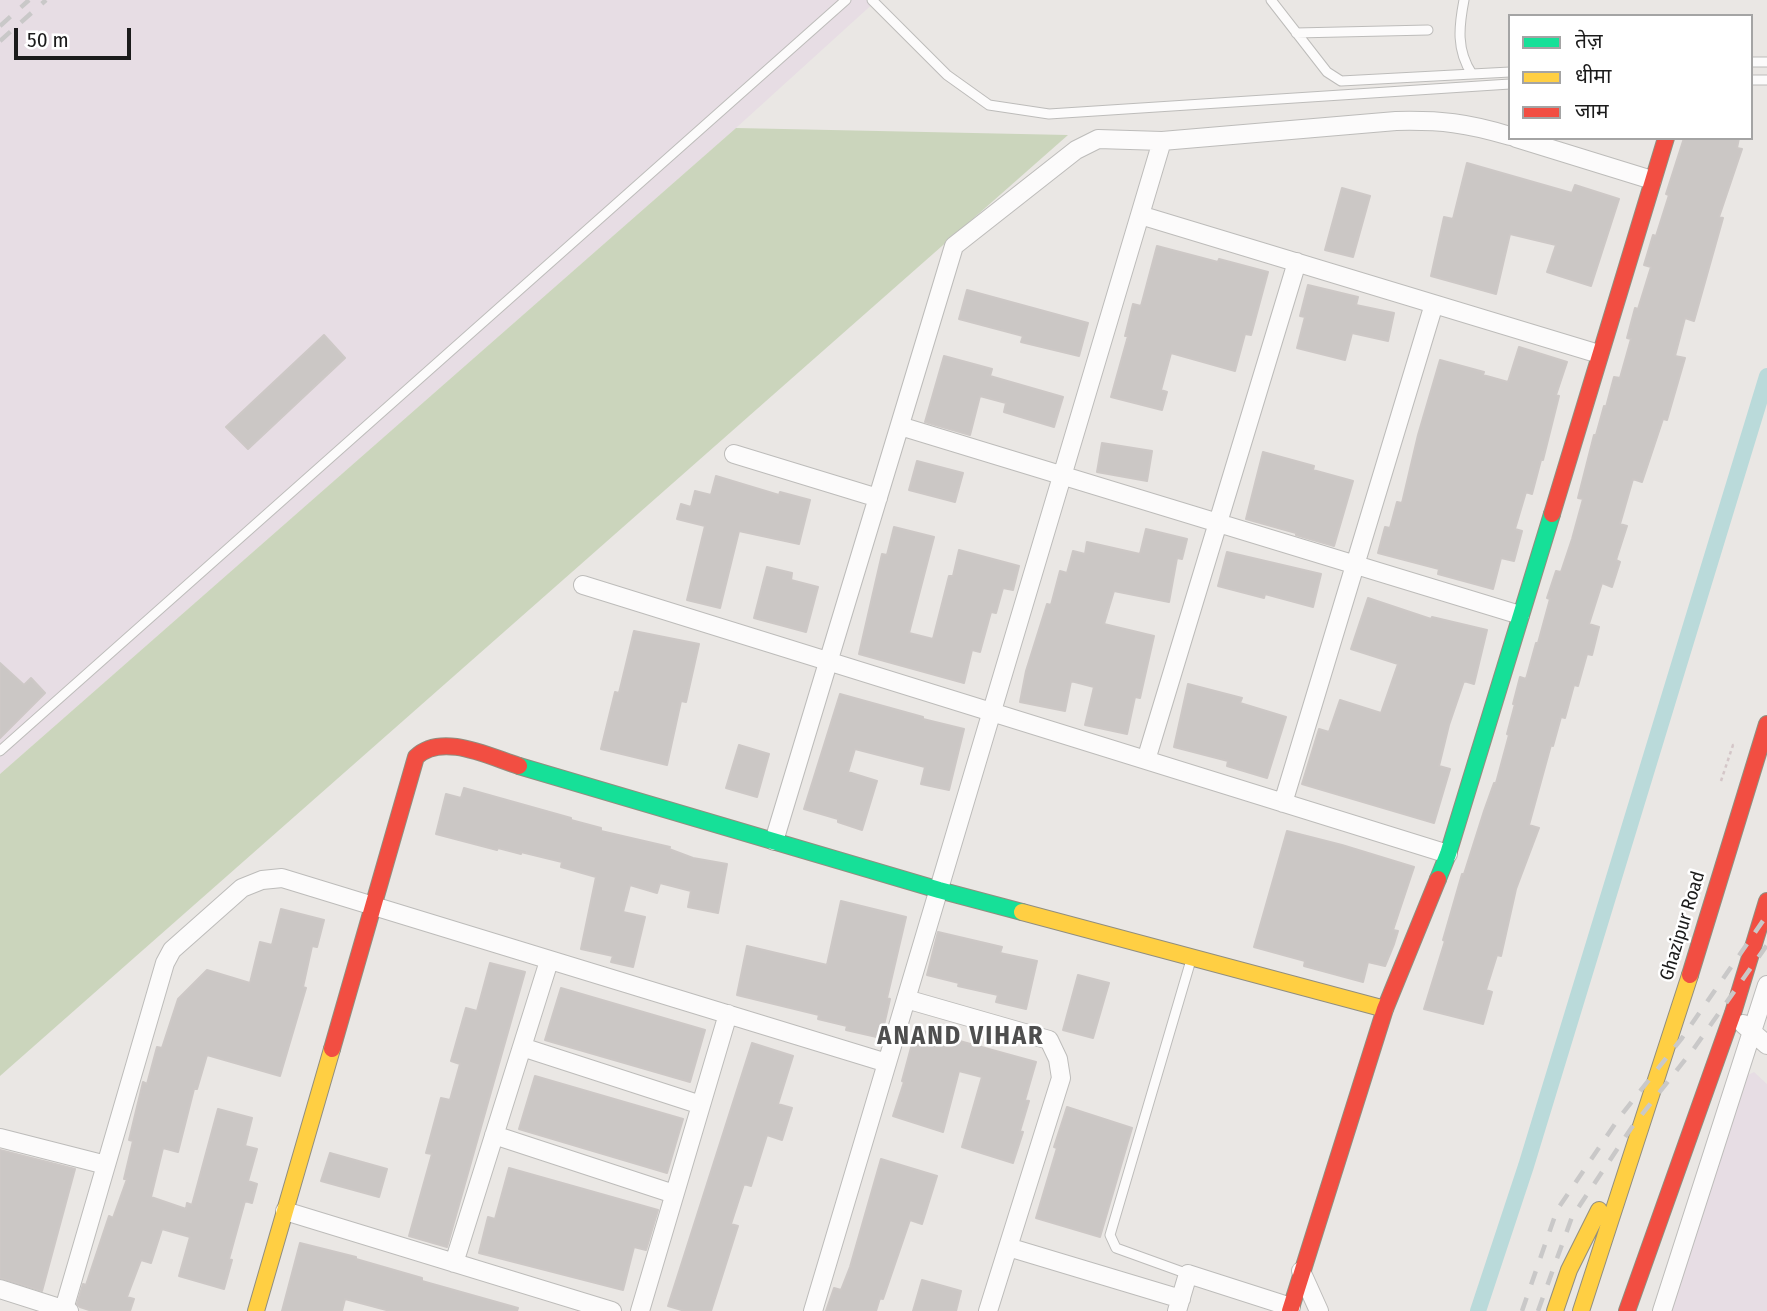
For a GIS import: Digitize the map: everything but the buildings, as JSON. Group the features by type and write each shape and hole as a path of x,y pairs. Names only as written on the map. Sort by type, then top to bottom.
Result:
{"street":[{"path":"774,841 954,246 1086,143 1098,139 1162,141 1396,121 1472,125 1508,135"},
{"path":"1522,140 1652,180"},
{"path":"1008,1247 1179,1305 1188,1274 1291,1309 1301,1270 1385,1009 1448,854 1665,140"},
{"path":"813,1311 1162,141"},
{"path":"1140,215 1599,354"},
{"path":"1146,760 1297,262"},
{"path":"1283,803 1434,304"},
{"path":"900,426 1520,615"},
{"path":"734,454 878,498"},
{"path":"583,585 1448,854"},
{"name":"Ghazipur Road","path":"1636,1138 1685,991 1767,724"},
{"path":"256,1311 416,757 431,745 460,748 939,890 1385,1009"},
{"path":"0,1289 67,1310 160,979 172,950 242,888 262,880 282,878 372,908 887,1063"},
{"path":"1627,1311 1733,1013 1767,901"},
{"path":"454,1262 549,961"},
{"path":"1662,1311 1750,1031 1766,991 1744,976"},
{"path":"906,999 1049,1040 1058,1059 1061,1078 988,1311"},
{"path":"1733,1013 1767,1045"},
{"path":"640,1311 728,1014"},
{"path":"522,1047 701,1105"},
{"path":"494,1135 674,1194"},
{"path":"0,1138 106,1165"},
{"path":"1583,1303 1636,1138"},
{"path":"1555,1311 1569,1270 1636,1138"},
{"path":"285,1211 612,1311"},
{"path":"1301,1270 1320,1311"}],"lane":[{"path":"0,751 846,0"},
{"path":"872,0 947,75 989,106 1049,114 1508,84"},
{"path":"1271,0 1327,72 1341,81 1508,72"},
{"path":"1464,0 1459,39 1461,51 1472,74"},
{"path":"1296,33 1428,30"},
{"path":"1188,1274 1116,1248 1110,1235 1191,958"}],"path":[{"path":"1721,781 1733,745"}],"shaded area":[{"path":"0,0 877,0 736,128 0,774"},
{"path":"1754,1072 1767,1084 1767,1311 1668,1311 1740,1079"}],"green space":[{"path":"736,128 1068,135 0,1076 0,774"}],"waterway":[{"path":"1478,1311 1526,1166 1767,376"}],"railway":[{"path":"0,26 29,0"},
{"path":"0,41 46,0"},
{"path":"1522,1311 1557,1210 1619,1118 1682,1038 1767,915"},
{"path":"1538,1311 1572,1217 1632,1127 1695,1047 1767,945"}],"traffic: fast":[{"path":"1438,879 1552,514"},
{"path":"519,766 1022,912"}],"traffic: slow":[{"path":"1022,912 1385,1009"},
{"path":"1581,1311 1690,975"},
{"path":"256,1311 332,1049"},
{"path":"1555,1311 1569,1270 1599,1210"}],"traffic: jam":[{"path":"1552,514 1665,140"},
{"path":"1690,975 1767,724"},
{"path":"332,1049 416,757 427,750 452,746 519,766"},
{"path":"1290,1311 1385,1009 1438,879"},
{"path":"1627,1311 1733,1013 1767,901"}],"district":[{"name":"ANAND VIHAR","path":"961,1037"}]}
